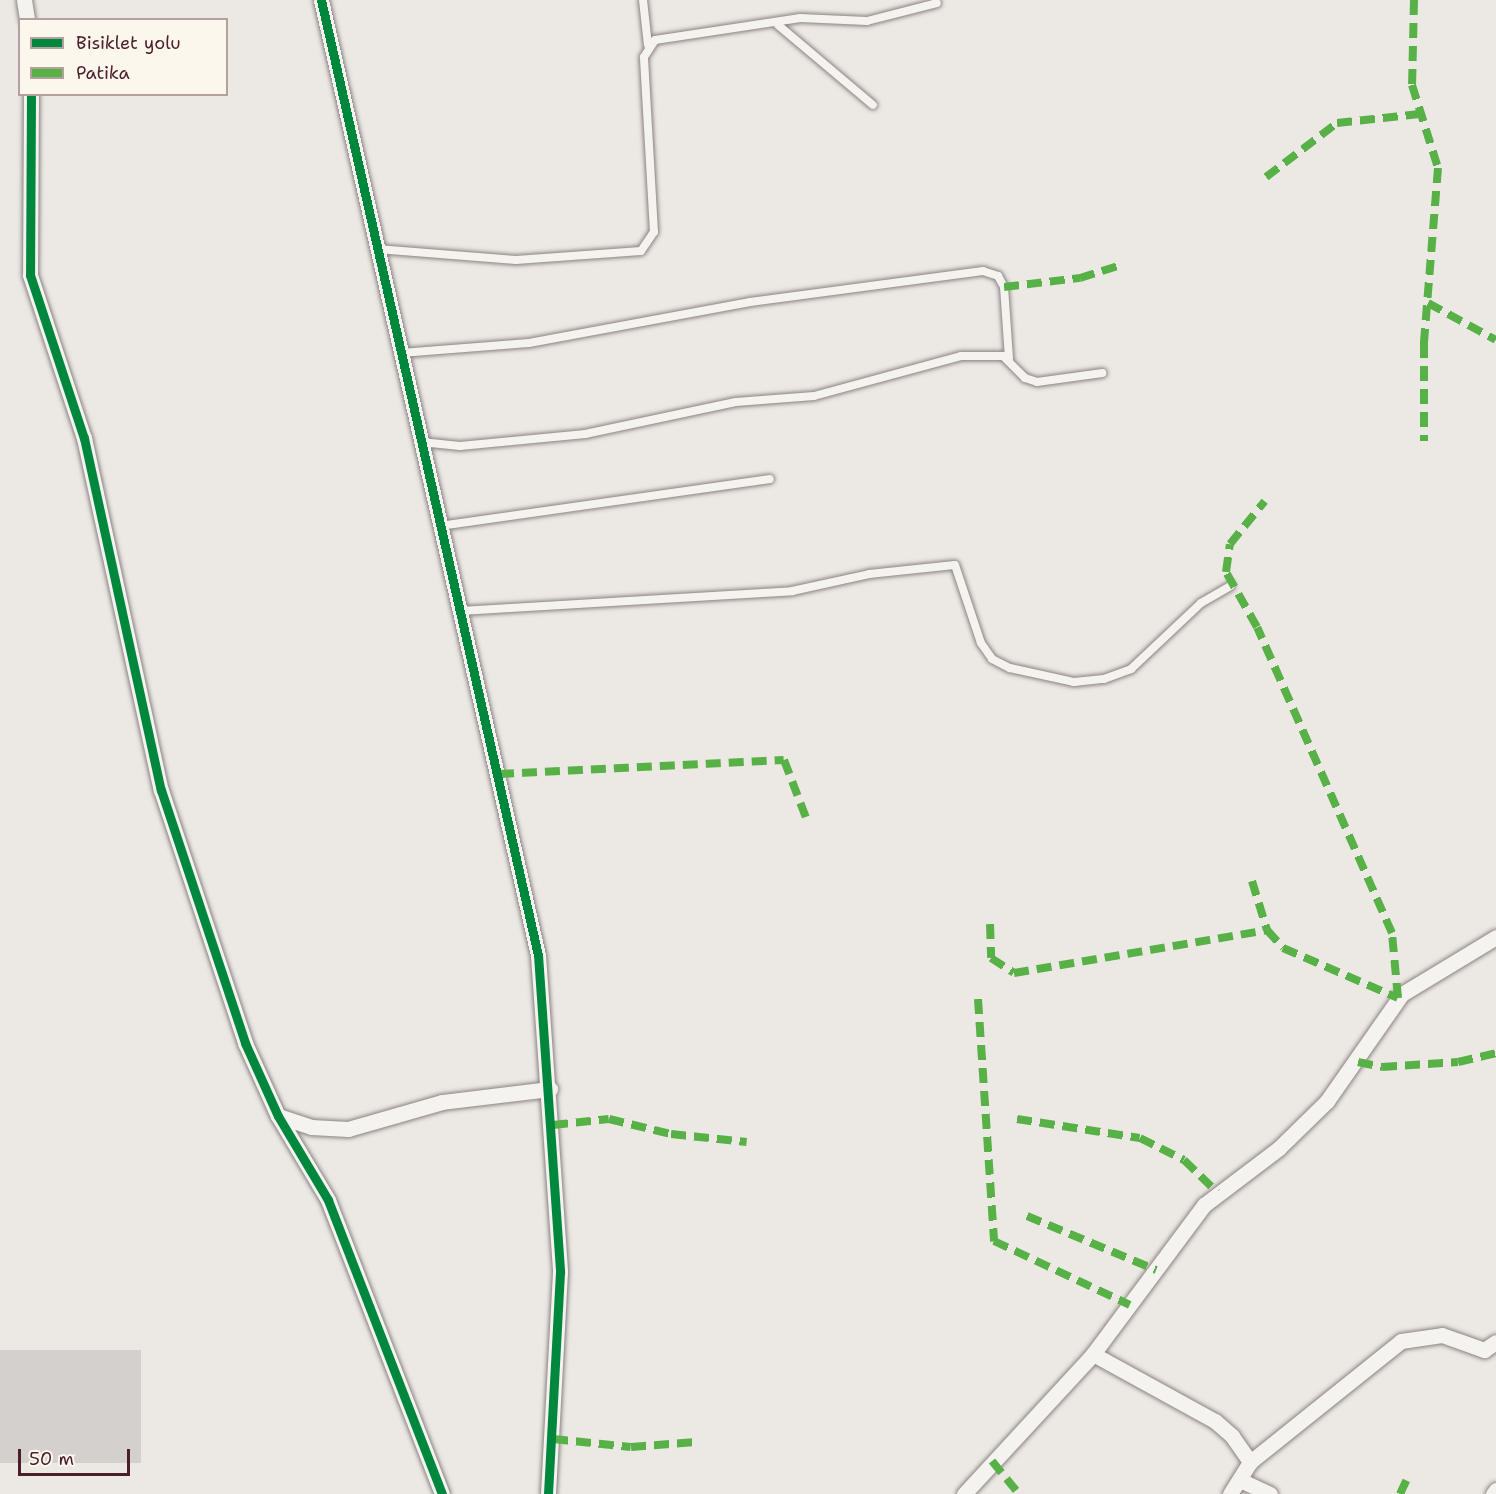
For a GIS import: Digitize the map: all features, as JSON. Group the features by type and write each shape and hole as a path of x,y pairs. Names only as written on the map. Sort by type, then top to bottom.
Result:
{"street":[{"path":"24,0 27,18"},
{"path":"321,0 376,249 530,906 550,1089 560,1282 548,1494"},
{"path":"31,96 30,275 84,438 161,790 218,973 278,1116 328,1200 442,1494"},
{"path":"964,1494 1093,1354 1204,1205 1312,1117 1352,1071 1402,994 1496,937"},
{"path":"278,1116 311,1127 348,1129 442,1102 550,1089"},
{"path":"1230,1494 1250,1462 1401,1341 1442,1335 1484,1350 1496,1342"},
{"path":"1093,1354 1215,1421 1250,1462"},
{"path":"1240,1480 1270,1494"},
{"path":"1493,1494 1496,1490"}],"lane":[{"path":"376,249 516,260 636,253 647,248 654,232 645,63 648,45 643,0"},
{"path":"648,45 681,33 778,26 800,18 867,21 937,3"},
{"path":"778,26 873,105"},
{"path":"401,353 540,341 750,302 982,271 998,276 1004,286 1009,359 1025,378 1037,382 1102,373"},
{"path":"421,442 460,446 585,434 736,402 814,396 961,356 1009,359"},
{"path":"440,526 770,479"},
{"path":"460,611 792,591 869,574 955,565 981,643 992,658 1010,668 1074,682 1104,679 1131,669 1201,603 1231,586"}],"building":[{"path":"0,1350 141,1350 141,1463 0,1463"}],"marked path":[{"path":"1414,0 1412,85 1438,168 1424,343 1424,441"},
{"path":"1266,177 1337,123 1420,114"},
{"path":"1004,287 1080,278 1121,265"},
{"path":"1428,303 1496,340"},
{"path":"1252,881 1267,930 1283,948 1398,998 1392,933 1257,627 1226,572 1230,544 1265,501"},
{"path":"499,774 784,760 808,823"},
{"path":"990,924 991,958 1014,973 1267,930"},
{"path":"978,999 994,1241 1130,1305"},
{"path":"1358,1062 1382,1067 1458,1062 1496,1053"},
{"path":"553,1125 609,1119 671,1134 747,1142"},
{"path":"1017,1119 1140,1138 1184,1160 1217,1192"},
{"path":"1027,1216 1156,1270"},
{"path":"553,1439 631,1447 696,1442"},
{"path":"992,1461 1019,1494"},
{"path":"1400,1494 1408,1477"}],"cycle path":[{"path":"321,0 538,955 560,1272 548,1494"},
{"path":"31,96 30,275 84,438 161,790 245,1043 278,1116 328,1200 442,1494"}]}
